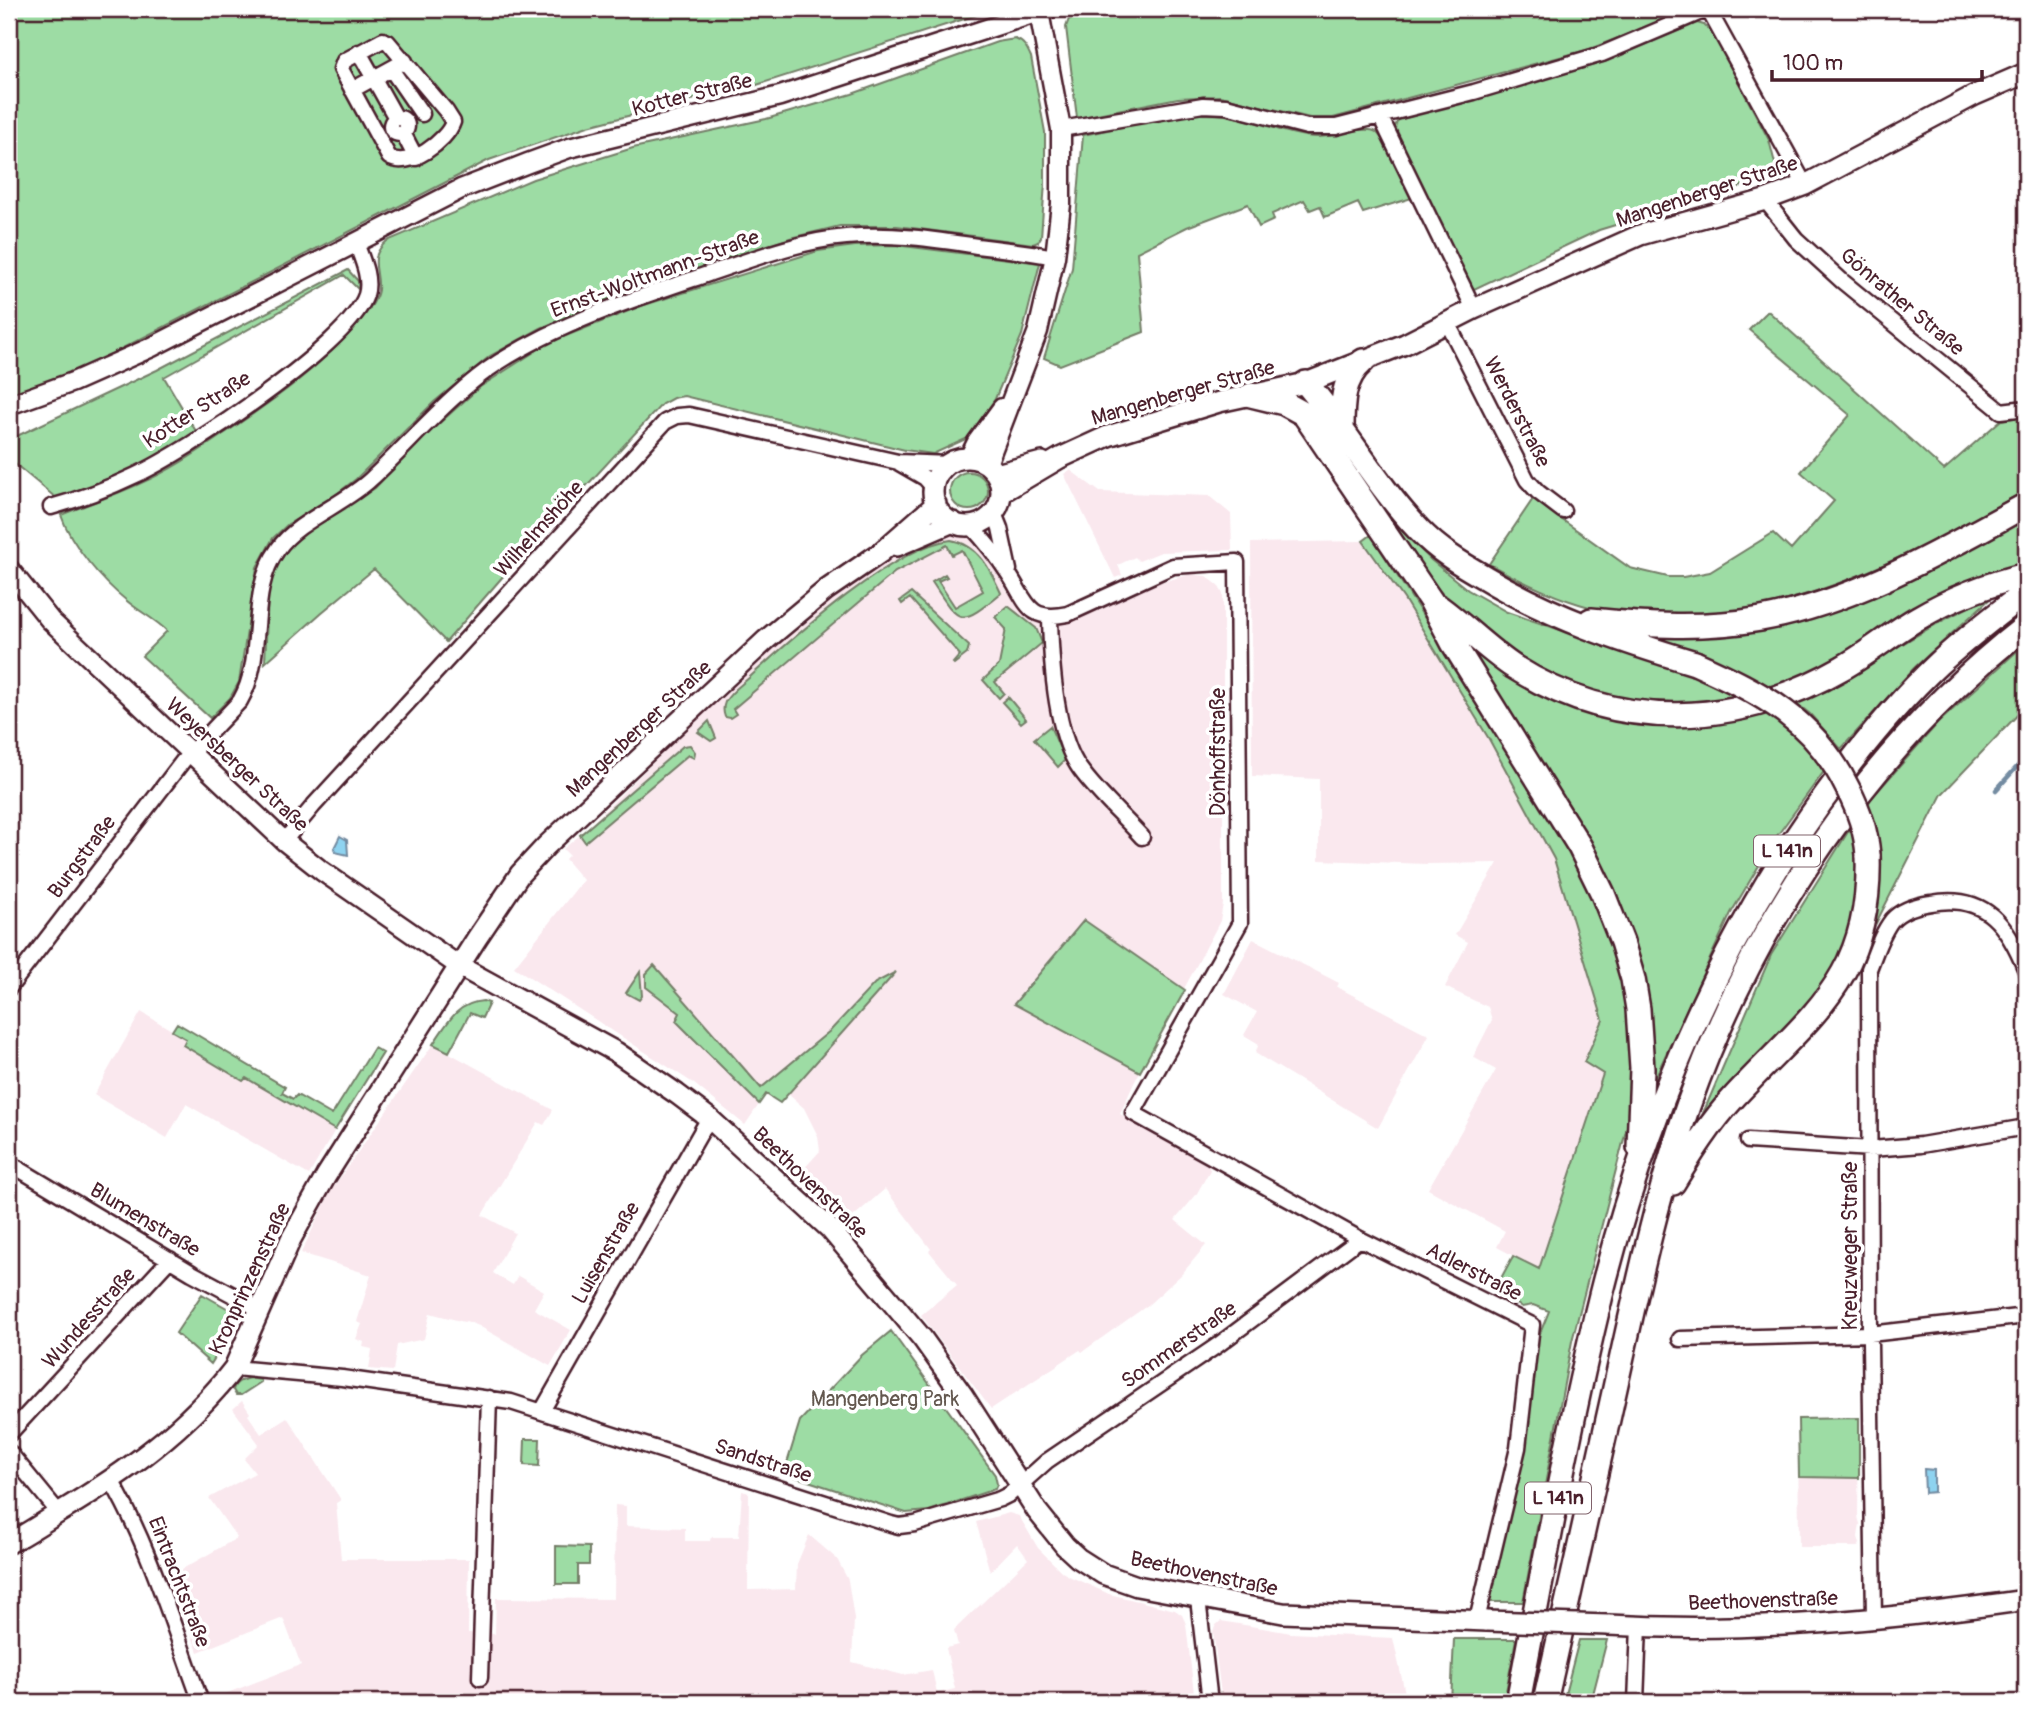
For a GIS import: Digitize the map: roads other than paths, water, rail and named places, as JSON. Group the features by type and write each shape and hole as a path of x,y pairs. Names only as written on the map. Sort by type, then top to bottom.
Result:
{"highway":[{"path":"1342,430 1345,387 1356,367 1363,361"},
{"path":"1304,414 1306,383"},
{"path":"1306,383 1363,462 1409,519 1429,539 1459,562 1497,585 1563,618 1624,642 1695,663 1778,705 1816,738 1836,766 1861,816 1868,855 1868,892 1855,951 1842,978 1821,1006 1705,1130 1659,1206"},
{"path":"1251,395 1284,403 1304,414 1431,601 1453,643 1580,847 1603,894 1633,979 1641,1031 1642,1091 1637,1171"},
{"path":"1563,618 1694,626 1771,617 1808,607 1869,584 2026,505"},
{"path":"1431,601 1491,651 1565,694 1597,704 1644,713 1709,714 1780,698 1833,673 1916,619 1951,600 2001,581 2026,575"},
{"name":"L 141n","path":"1518,1702 1602,1294 1637,1171 1666,1093 1719,967 1750,910 1812,812 1877,728 1903,698 1964,641 2026,592"},
{"name":"L 141n","path":"1545,1702 1630,1319 1659,1206 1689,1104 1716,1037 1768,929 1828,833 1875,773 1954,690 2026,626"}],"main road":[{"name":"Mangenberger Straße","path":"1001,493 1060,458 1108,436 1196,409 1306,383 1363,361 1640,235 1765,200 1805,185 1975,94 2026,73"},
{"name":"Mangenberger Straße","path":"984,465 1060,458"},
{"path":"949,464 984,465 1001,493 994,513 979,524 962,524 946,518 935,496 936,479 949,464"},
{"name":"Mangenberger Straße","path":"459,966 520,874 546,846 766,640 826,590 880,553 935,496"},
{"name":"Mangenberger Straße","path":"880,553 962,524"},
{"name":"Beethovenstraße","path":"459,966 616,1052 709,1118 830,1229 922,1338 961,1394 1015,1489 1065,1546 1103,1574 1137,1586 1293,1615 1639,1626 1752,1627 1821,1624 2026,1600"},
{"name":"Kronprinzenstraße","path":"9,1543 111,1480 170,1436 220,1386 234,1368 290,1239 326,1176 459,966"}],"street":[{"path":"1061,129 1203,105 1226,106 1287,124 1321,129 1474,92 1601,54 1708,9 1805,185"},
{"path":"984,465 1038,331 1055,257 1061,204 1061,129 1043,10"},
{"name":"Kotter Straße","path":"9,405 74,382 152,347 461,189 569,148 780,96 1043,10"},
{"path":"386,40 405,61 452,118 452,126 448,133 416,158 400,162 392,160 340,66 359,52 386,40"},
{"path":"359,52 416,158"},
{"path":"352,90 405,61"},
{"path":"391,69 422,114"},
{"path":"378,136 395,117 393,91 401,84"},
{"path":"369,121 379,111 395,117 422,114 440,103"},
{"path":"1380,116 1474,309"},
{"name":"Gönrather Straße","path":"1765,200 1796,239 2001,411 2026,408"},
{"name":"Ernst-Woltmann-Straße","path":"190,753 240,701 247,690 261,589 278,548 295,532 363,486 404,444 499,363 586,317 719,270 814,242 843,237 895,236 1055,257"},
{"name":"Kotter Straße","path":"51,507 115,485 159,464 228,419 302,365 353,316 366,296 365,268 356,243"},
{"name":"Werderstraße","path":"1447,323 1527,480 1563,511"},
{"name":"Wilhelmshöhe","path":"284,841 665,422 677,416 689,415 898,462 949,464"},
{"name":"Wilhelmshöhe","path":"898,462 925,478 935,496"},
{"path":"994,513 1010,575"},
{"path":"962,524 1010,575 1026,604 1050,618 1056,703 1079,768 1142,837"},
{"name":"Dönhoffstraße","path":"1050,618 1068,614 1173,566 1237,562 1240,923 1133,1113"},
{"name":"Weyersberger Straße","path":"9,569 50,620 284,841 322,871 459,966"},
{"name":"Burgstraße","path":"9,988 190,753"},
{"name":"Kreuzweger Straße","path":"1874,1618 1870,1334 1870,969 1884,932 1892,920 1907,910 1928,903 1953,901 1979,907 1990,913 2009,934 2026,971"},
{"name":"Adlerstraße","path":"1133,1113 1360,1239 1532,1325 1518,1448 1482,1620"},
{"name":"Luisenstraße","path":"542,1411 709,1118"},
{"path":"1748,1141 1871,1149 1921,1145 2026,1127"},
{"name":"Blumenstraße","path":"9,1163 261,1310"},
{"name":"Sommerstraße","path":"1015,1489 1047,1461 1218,1345 1360,1239"},
{"name":"Wundesstraße","path":"9,1434 170,1259"},
{"path":"1680,1339 1870,1334 2026,1316"},
{"name":"Sandstraße","path":"234,1368 342,1378 489,1398 542,1411 899,1526 926,1521 1000,1499 1015,1489"},
{"path":"480,1678 489,1398"},
{"path":"9,1452 59,1513"},
{"name":"Eintrachtstraße","path":"111,1480 142,1541 201,1702"},
{"path":"1198,1599 1210,1702"},
{"path":"1636,1702 1639,1626"}],"water":[{"path":"340,836 347,840 348,855 335,852 334,848"},
{"path":"1924,1469 1934,1470 1934,1492 1925,1493"}],"waterway":[{"path":"1996,790 2026,757"}],"park label":[{"name":"Mangenberg Park","path":"885,1399"}]}
